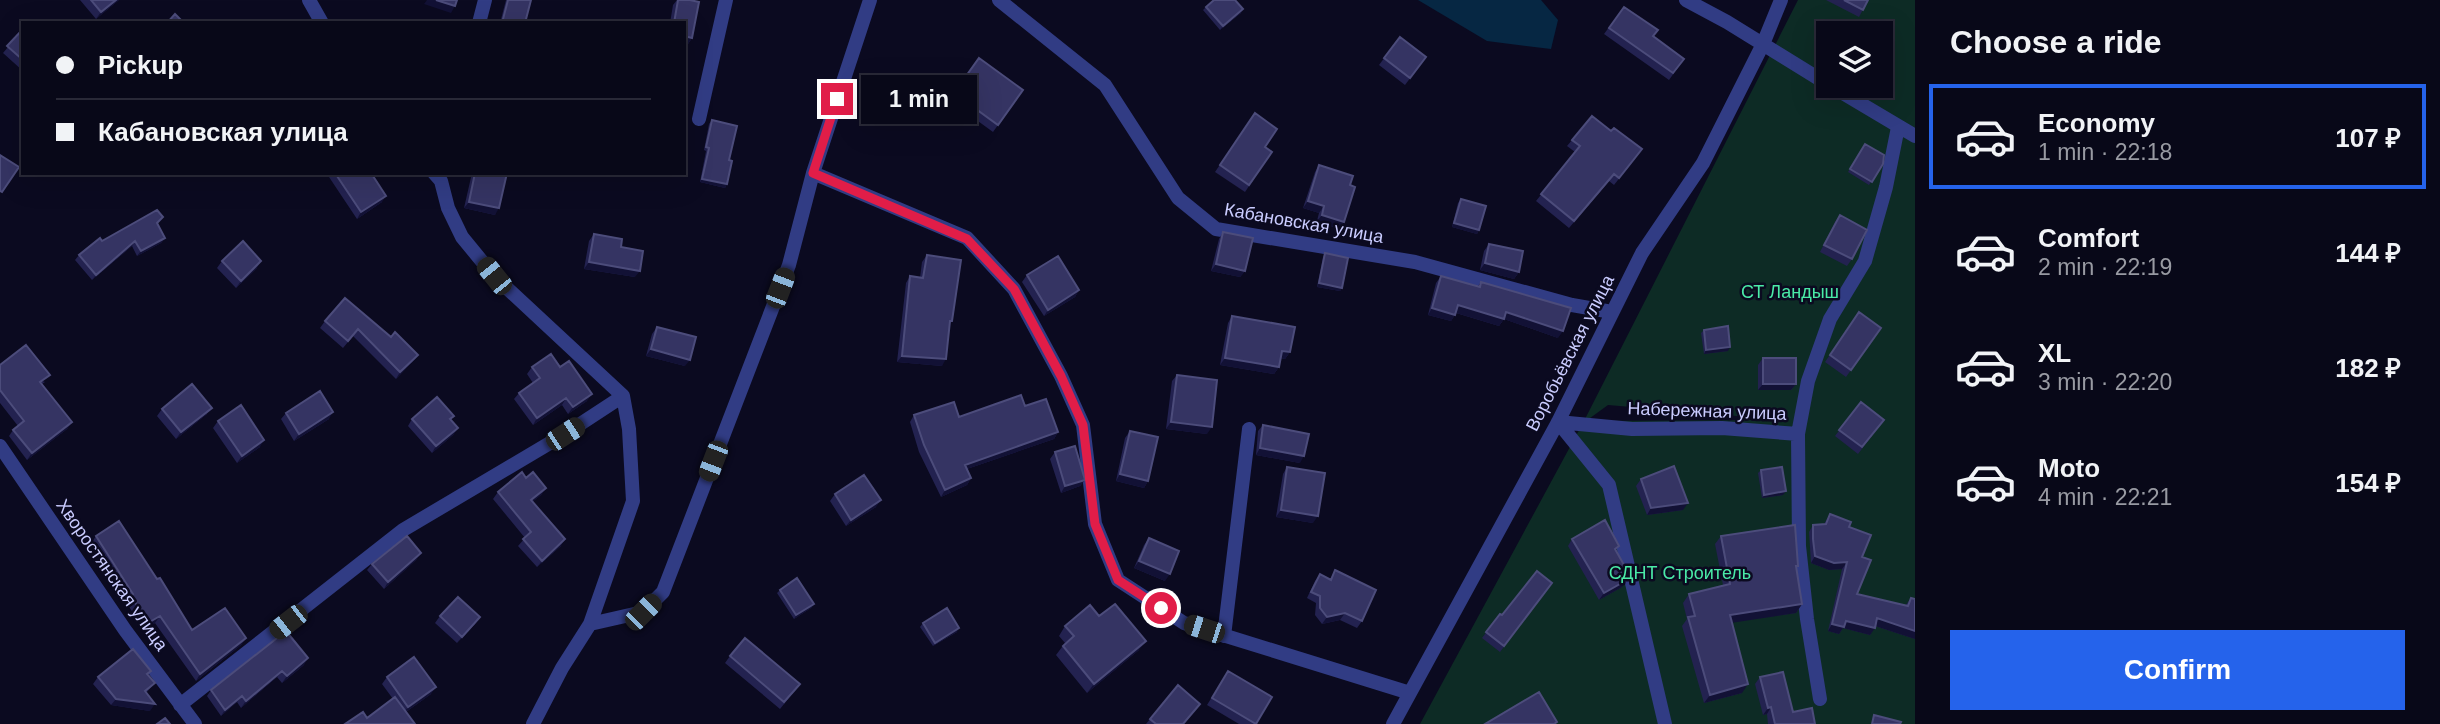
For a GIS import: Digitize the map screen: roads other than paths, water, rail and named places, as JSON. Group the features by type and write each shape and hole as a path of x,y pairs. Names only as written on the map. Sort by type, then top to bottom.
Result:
{"street":[{"path":"309,0 321,21"},
{"path":"480,21 485,0"},
{"path":"699,119 726,0"},
{"path":"590,624 643,612 663,592 789,265 813,173 870,0"},
{"name":"Кабановская улица","path":"999,0 1105,85 1178,198 1216,229 1415,262 1572,305 1612,312"},
{"path":"1686,0 1816,76"},
{"name":"Воробьёвская улица","path":"1393,724 1558,422 1642,253 1703,163 1766,46 1781,0"},
{"path":"1851,98 1915,135"},
{"path":"1798,434 1808,381 1830,319 1865,261 1886,187 1898,127"},
{"path":"813,173 967,239 1014,289 1061,376 1083,425 1095,524 1118,580 1184,623 1410,693"},
{"path":"440,176 448,208 462,237 494,276 623,396 629,429 633,501 590,624 562,668 533,724"},
{"path":"180,705 402,530 565,434 623,396"},
{"path":"1558,422 1609,485 1665,724"},
{"name":"Набережная улица","path":"1558,422 1632,429 1722,428 1798,434 1799,546 1807,619 1821,699"},
{"path":"1224,636 1250,429"},
{"name":"Хворостянская улица","path":"0,446 125,630 195,724"}],"water":[{"path":"1418,0 1541,0 1558,20 1551,49 1487,41"}],"park label":[{"name":"СТ Ландыш","path":"1790,292"},
{"name":"СДНТ Строитель","path":"1680,573"}]}
